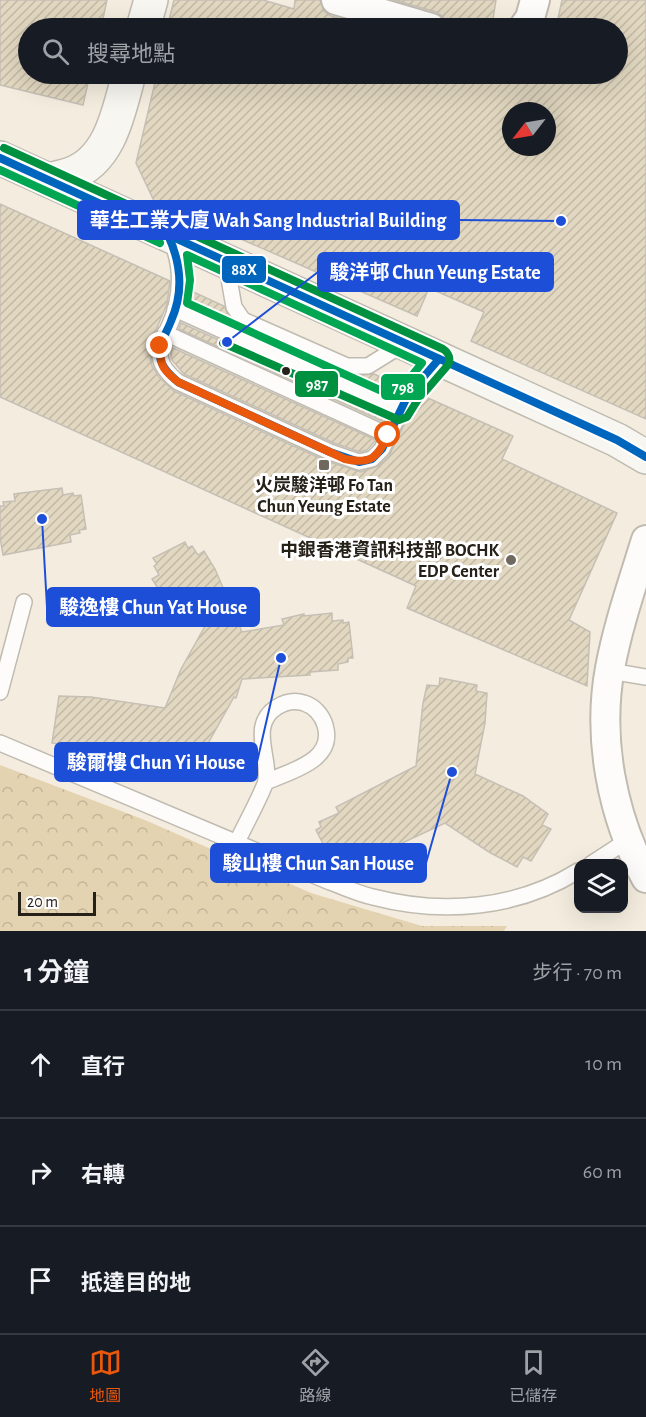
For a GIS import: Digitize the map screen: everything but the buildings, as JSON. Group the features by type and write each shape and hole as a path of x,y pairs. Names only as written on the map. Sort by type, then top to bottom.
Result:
{"street":[{"path":"146,18 151,0"},
{"path":"336,0 397,18"},
{"path":"530,18 535,0"},
{"path":"48,180 72,174 96,158 112,130 126,84"},
{"path":"0,158 616,440 646,457"},
{"path":"646,540 617,637 609,671 606,710 607,750 613,789 628,840 646,878"}],"lane":[{"path":"168,235 176,252 180,275 175,309 160,346 160,360 166,372 178,382 330,452 359,462 372,459 382,449 408,395 439,359"},
{"path":"225,262 234,307 243,320 347,366 368,366 405,343"},
{"path":"175,309 399,410"},
{"path":"165,333 388,435"},
{"path":"0,692 24,602"},
{"path":"609,671 646,677"},
{"path":"237,842 266,782 262,737 267,716 280,705 289,702 311,706 320,714 327,731 325,746 320,755 312,762 266,782"},
{"path":"0,742 330,882 372,897 416,906 460,907 505,902 565,880 574,874"},
{"path":"599,859 628,840"}],"green space":[{"path":"0,765 145,820 311,893 422,926 507,926 504,931 0,931"}],"transit line":[{"name":"987","path":"4,148 443,349 448,354 449,361 407,417 399,420 223,343"},
{"name":"88X","path":"0,158 617,440 646,457"},
{"name":"798","path":"0,170 160,243"},
{"name":"88X","path":"168,235 176,256 179,288 175,310 161,347 160,356 166,371 178,382 330,452 359,462 372,459 382,449 408,395 439,359"},
{"name":"798","path":"187,255 422,363 395,397 187,303 190,280 187,255"}],"place":[{"name":"華生工業大廈 Wah Sang Industrial Building","path":"561,221"},
{"name":"駿洋邨 Chun Yeung Estate","path":"227,342"},
{"name":"火炭駿洋邨 Fo Tan Chun Yeung Estate","path":"324,465"},
{"name":"駿逸樓 Chun Yat House","path":"42,519"},
{"name":"中銀香港資訊科技部 BOCHK EDP Center","path":"511,560"},
{"name":"駿爾樓 Chun Yi House","path":"281,658"},
{"name":"駿山樓 Chun San House","path":"452,772"}],"route":[{"path":"160,346 160,360 166,372 178,382 345,459 359,462 372,459 382,449 388,435"}]}
